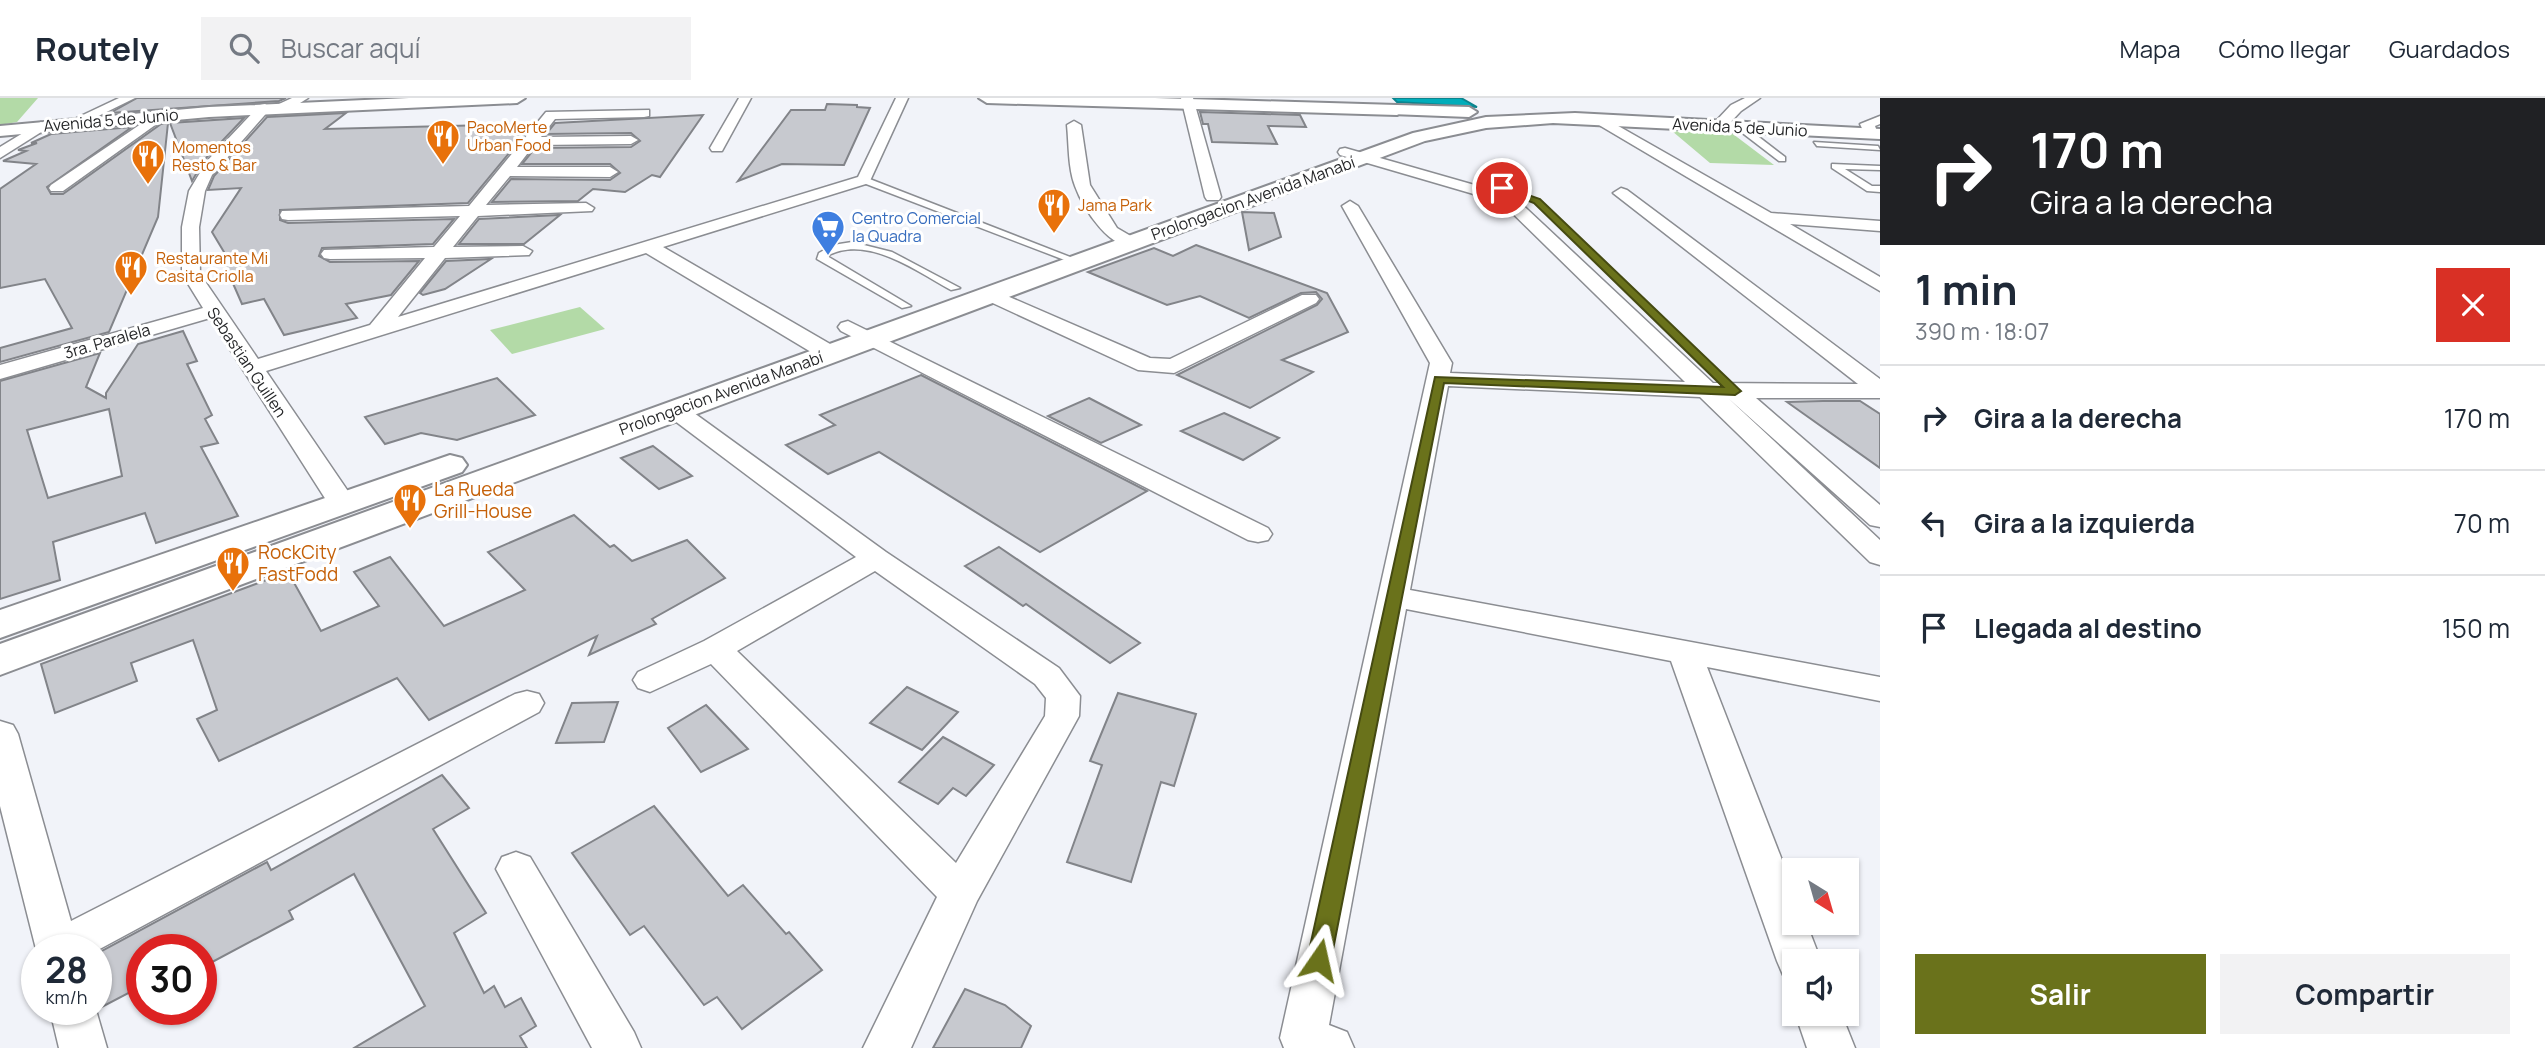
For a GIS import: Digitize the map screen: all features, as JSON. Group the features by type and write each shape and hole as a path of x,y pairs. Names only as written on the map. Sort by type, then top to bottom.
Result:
{"main road":[{"name":"Avenida 5 de Junio","path":"0,131 77,120 374,101 517,98"},
{"path":"987,98 1187,100 1283,105 1345,114 1375,136"},
{"path":"1283,105 1375,136 1599,119"},
{"path":"1375,136 1441,116 1451,121 1452,126 1446,129"},
{"name":"Prolongacion Avenida Manabí","path":"1122,237 1213,197 1375,136 1509,119 1599,119"},
{"name":"Avenida 5 de Junio","path":"1599,119 1851,133 1878,137"},
{"name":"Prolongacion Avenida Manabí","path":"859,333 906,306 956,288 1066,258 1375,136"},
{"name":"Prolongacion Avenida Manabí","path":"0,625 342,503 859,333 991,295 1066,258"},
{"name":"Prolongacion Avenida Manabí","path":"0,660 675,410 817,347"}],"street":[{"path":"108,98 73,113 77,120 129,98"},
{"path":"284,107 302,98"},
{"path":"718,148 745,98"},
{"path":"251,368 864,180 902,98"},
{"path":"1720,125 1737,108 1754,98"},
{"path":"1187,100 1213,197"},
{"name":"Sebastian Guillen","path":"265,108 205,174 195,197 189,261 191,274 342,503"},
{"path":"378,328 551,115 644,113"},
{"path":"57,188 160,115"},
{"path":"1599,119 1880,285"},
{"path":"1074,125 1082,185 1122,237"},
{"path":"0,154 41,126"},
{"path":"1375,136 1507,199 1687,370 1735,391 1880,519"},
{"path":"1375,136 1533,198 1880,556"},
{"path":"530,141 631,140"},
{"path":"505,171 610,172"},
{"path":"1621,193 1880,391"},
{"path":"1330,1048 1303,1038 1440,371 1350,206"},
{"path":"288,215 474,208 586,208"},
{"path":"1765,217 1880,226"},
{"path":"648,246 817,347"},
{"path":"330,254 440,250 523,251"},
{"path":"991,295 1146,365 1160,367 1174,366 1310,299"},
{"name":"3ra. Paralela","path":"0,372 213,311"},
{"path":"859,333 1258,534"},
{"path":"1440,371 1687,370"},
{"path":"1440,371 1711,381 1857,373"},
{"path":"1735,391 1880,391"},
{"path":"675,410 876,558 1047,677 1063,696 1062,716 960,894 887,1048"},
{"path":"650,680 715,649 876,558"},
{"path":"1393,597 1880,689"},
{"path":"715,649 960,894"},
{"path":"1685,653 1795,949"},
{"path":"87,934 527,703"},
{"path":"0,734 5,778 52,934"},
{"path":"516,870 617,1048"},
{"path":"77,1025 83,1048"},
{"path":"1823,1026 1831,1048"}],"lane":[{"path":"1739,126 1782,159"},
{"path":"1854,167 1817,145 1878,137"},
{"path":"1834,155 1880,157"},
{"path":"1880,168 1835,166 1870,189 1880,189"},
{"path":"1852,177 1866,178"},
{"path":"864,180 1066,258"},
{"path":"906,306 822,259 822,255 853,244 870,246 956,288"}],"green space":[{"path":"0,98 38,98 17,122 0,125"},
{"path":"1672,131 1733,134 1774,165 1710,163"},
{"path":"580,307 605,329 512,354 490,330"}],"water":[{"path":"1393,98 1461,98 1477,107 1397,102"}],"building":[{"path":"137,98 286,98 279,101 110,113"},
{"path":"827,104 870,108 844,165 782,164 738,181 791,110 825,110"},
{"path":"1200,112 1300,115 1306,127 1268,126 1277,144 1212,142 1208,124 1203,124"},
{"path":"346,113 325,129 533,124 468,203 280,210 280,220 288,223 454,219 433,244 322,248 319,256 330,262 419,261 391,295 346,304 357,318 284,335 264,299 242,304 224,263 230,262 212,232 241,188 208,190 214,176 267,117"},
{"path":"703,115 660,177 652,175 625,192 593,189 578,201 492,202 511,179 610,180 620,173 610,164 522,164 535,148 631,147 640,141 631,133 546,134 555,123"},
{"path":"244,118 205,159 192,181 170,123"},
{"path":"168,123 158,217 109,332 0,362 0,348 72,328 45,279 0,288 0,189 36,164 3,161 26,151 18,150 51,134 132,127 47,187 51,194 63,194 161,124"},
{"path":"1242,212 1274,213 1281,237 1249,250"},
{"path":"560,215 524,244 459,244 479,219"},
{"path":"1196,245 1327,293 1348,332 1282,360 1313,372 1250,408 1177,375 1317,305 1322,299 1316,292 1301,293 1249,318 1200,296 1167,305 1088,272 1154,248 1173,256"},
{"path":"491,259 445,289 423,295 420,293 446,261"},
{"path":"183,331 197,361 187,364 212,415 205,419 218,443 201,447 238,516 156,543 145,513 53,542 60,580 0,599 0,381 100,353 86,387 106,398 106,393 138,344","holes":["109,409 122,476 48,498 27,430"]},
{"path":"921,375 1147,491 1040,552 879,452 828,474 786,445 835,425 820,415"},
{"path":"497,378 535,415 457,440 421,433 385,444 365,417"},
{"path":"1089,398 1141,425 1101,443 1048,416"},
{"path":"1860,401 1880,414 1880,468 1787,402"},
{"path":"1224,413 1279,438 1243,460 1181,431"},
{"path":"653,446 692,476 659,489 621,458"},
{"path":"574,515 610,547 614,545 632,561 687,540 725,578 652,619 656,624 589,655 597,636 429,720 397,678 219,761 197,719 217,710 193,640 131,663 137,681 55,713 41,664 288,572 321,631 379,606 354,572 390,557 444,626 525,590 488,552"},
{"path":"999,547 1140,643 1110,663 1026,604 1023,606 965,566"},
{"path":"907,687 958,712 922,750 870,723"},
{"path":"1118,693 1196,714 1174,786 1161,782 1131,882 1067,862 1102,765 1090,761"},
{"path":"618,702 604,742 556,743 572,703"},
{"path":"706,705 748,749 701,772 668,728"},
{"path":"943,737 994,765 966,796 953,788 938,804 899,782"},
{"path":"442,775 469,808 433,829 486,913 454,933 484,993 494,986 505,1007 521,998 536,1026 520,1036 527,1048 354,1048 425,1006 354,874 289,911 293,919 217,959 217,934 133,934 267,862 271,870"},
{"path":"654,806 728,896 743,885 822,970 742,1029 717,997 704,1005 644,926 630,935 572,853"},
{"path":"126,938 126,994 112,1002 112,945"},
{"path":"965,989 1005,1005 1031,1026 1021,1048 933,1048"}],"place":[{"name":"PacoMerte Urban Food","path":"443,166"},
{"name":"Momentos Resto & Bar","path":"148,186"},
{"name":"Jama Park","path":"1054,235"},
{"name":"Centro Comercial la Quadra","path":"828,257"},
{"name":"Restaurante Mi Casita Criolla","path":"131,297"},
{"name":"La Rueda Grill-House","path":"410,530"},
{"name":"RockCity FastFodd","path":"233,593"}],"route":[{"path":"1319,960 1439,379 1735,391 1537,201 1502,188"}]}
